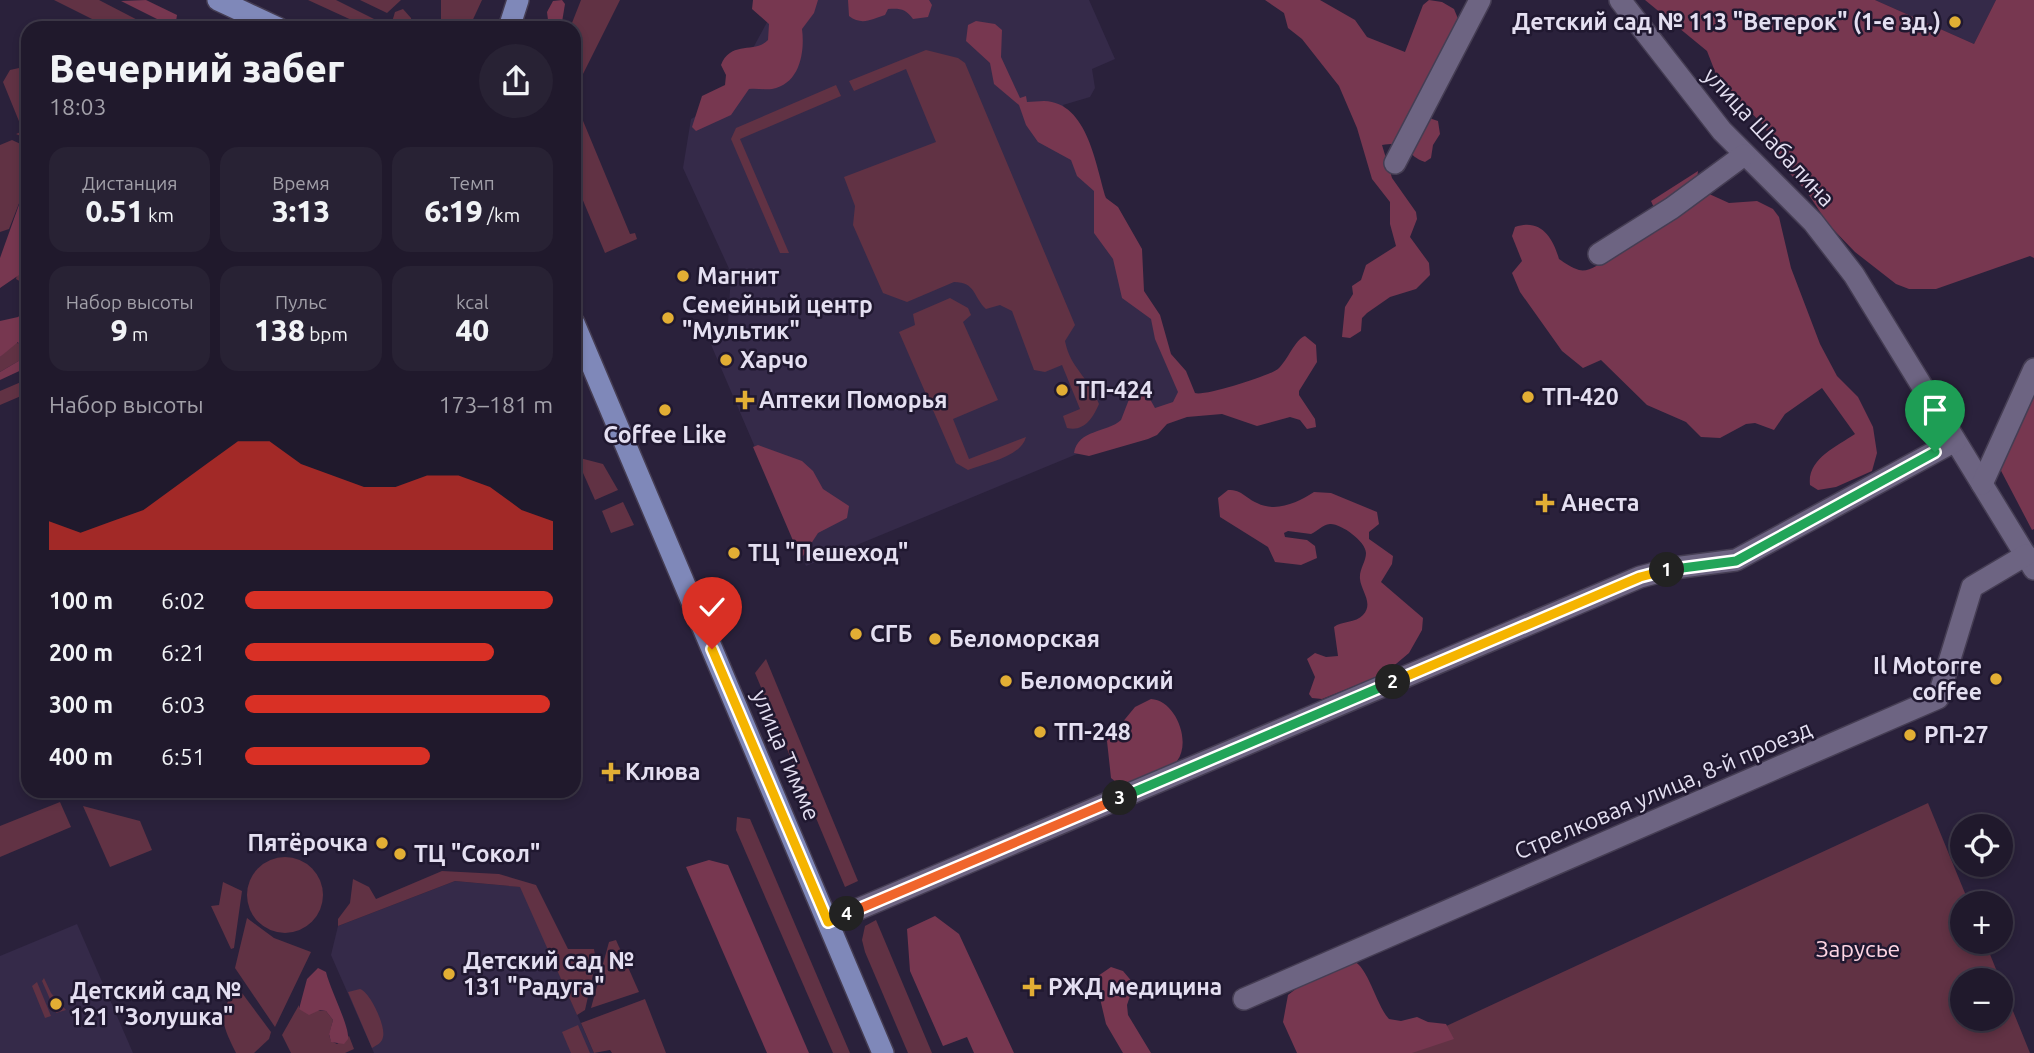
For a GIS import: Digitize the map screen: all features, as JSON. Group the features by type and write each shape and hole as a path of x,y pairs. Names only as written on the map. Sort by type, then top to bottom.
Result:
{"main road":[{"path":"218,0 263,21"},
{"name":"улица Тимме","path":"581,340 883,1053"}],"street":[{"path":"1395,163 1480,0"},
{"name":"улица Шабалина","path":"1620,0 1744,155 1813,222 1854,275 2030,562"},
{"path":"1599,254 1672,208 1744,155"},
{"path":"1982,484 2034,369"},
{"path":"828,922 1640,577 1674,568 1736,561 1955,441"},
{"name":"Стрелковая улица, 8-й проезд","path":"1244,999 1938,698 1972,587 2030,562"}],"shaded area":[{"path":"146,0 177,15 176,21 161,21 121,1"},
{"path":"562,0 565,4 562,21 548,21 547,12 553,1"},
{"path":"753,0 818,0 814,13 802,29 803,47 799,66 789,81 772,89 749,89 731,115 696,131 692,127 702,96 725,85 726,75 721,65 725,57 768,40 769,24 752,9"},
{"path":"779,0 1089,0 1115,59 1092,69 1095,88 1090,97 1063,105 1188,408 806,566 706,333 728,324 731,273 683,168 691,119 725,100"},
{"path":"848,0 929,0 932,5 928,17 913,19 902,10 888,9 885,15 858,21 849,16"},
{"path":"1265,0 1320,0 1355,20 1367,37 1405,52 1423,5 1429,0 1442,2 1454,9 1459,21 1453,77 1426,117 1438,121 1440,134 1433,145 1431,158 1425,162 1404,146 1382,145 1392,178 1416,212 1417,219 1410,237 1429,263 1430,275 1416,289 1390,297 1367,313 1362,318 1361,331 1350,338 1342,337 1345,307 1353,294 1352,286 1361,280 1366,265 1396,246 1390,224 1390,202 1372,179 1357,128 1339,86 1302,39 1288,28 1284,13"},
{"path":"1645,0 1875,0 1974,44 1996,0 2034,0 2034,258 2030,256 1936,289 1909,289 1896,284 1855,252 1828,224 1807,192 1781,164 1765,127 1737,98 1721,87 1707,51"},
{"name":"Детский сад № 113 \"Ветерок\" (1-е зд.)","path":"1875,0 1996,0 1974,44"},
{"path":"976,21 995,24 1002,30 1001,57 1020,98 1026,96 1027,102 1059,104 1071,112 1080,124 1094,154 1106,198 1118,207 1142,249 1144,291 1160,315 1171,354 1186,371 1195,393 1223,389 1273,372 1305,336 1316,345 1317,362 1299,395 1315,419 1316,427 1307,429 1300,420 1290,417 1257,426 1222,414 1187,417 1167,424 1157,435 1148,439 1089,456 1074,453 1077,445 1087,435 1121,420 1133,389 1146,392 1155,408 1173,402 1178,392 1155,339 1151,319 1122,298 1113,259 1094,233 1094,191 1077,176 1071,160 1038,142 1026,125 1019,105 994,84 990,63 966,41 968,25"},
{"path":"1698,171 1696,188 1729,203 1757,201 1773,209 1779,217 1791,268 1820,344 1837,376 1858,397 1873,427 1877,453 1872,471 1836,487 1818,490 1810,485 1810,476 1818,461 1855,434 1822,388 1785,414 1774,430 1755,423 1746,424 1720,438 1701,437 1686,422 1647,405 1601,360 1583,368 1562,351 1520,292 1512,273 1522,261 1512,236 1515,227 1532,225 1539,228 1549,237 1559,259 1576,269 1588,270 1608,258 1655,210 1651,201"},
{"path":"21,199 19,275 0,288 0,258"},
{"path":"21,315 21,350 18,342 0,357 0,321"},
{"path":"21,360 21,370 0,380 0,372"},
{"path":"2034,390 2034,529 2032,530 1998,465"},
{"path":"758,445 802,461 813,471 823,489 849,506 847,518 818,533 803,556 800,557 753,447"},
{"path":"1228,490 1237,491 1257,503 1272,507 1294,503 1314,492 1331,493 1377,512 1379,524 1369,532 1369,539 1393,556 1392,564 1381,582 1423,618 1422,630 1409,653 1384,674 1322,699 1312,698 1309,694 1315,677 1307,659 1315,653 1326,657 1338,656 1334,627 1357,619 1366,610 1367,602 1360,579 1366,556 1365,548 1352,534 1340,526 1330,524 1311,534 1288,531 1284,533 1285,537 1307,540 1315,546 1317,558 1301,565 1275,562 1268,547 1220,517 1218,498"},
{"path":"1151,699 1167,706 1179,723 1183,743 1181,753 1173,765 1121,786 1111,778 1107,741 1135,707"},
{"path":"709,860 728,865 809,1053 767,1053 686,867"},
{"name":"Детский сад № 131 \"Радуга\"","path":"455,881 521,887 594,1053 374,1053 331,955 338,926"},
{"path":"935,916 959,934 1014,1053 974,1053 967,1037 943,1046 910,971 907,929"},
{"name":"Детский сад № 121 \"Золушка\"","path":"77,924 133,1053 0,1053 0,956"},
{"path":"1353,961 1368,978 1389,1019 1401,1021 1417,1017 1428,1022 1446,1024 1454,1039 1412,1053 1297,1053 1283,1022 1288,995 1301,985"},
{"path":"1111,967 1123,971 1134,984 1127,1005 1128,1015 1151,1053 1123,1053 1106,1024 1098,990 1098,976"},
{"path":"318,968 326,972 343,1017 348,1033 344,1044 331,1042 329,1034 333,1020 326,1011 320,1010 309,1015 299,1009 307,979"}],"green space":[{"path":"54,0 99,0 140,21 96,21"},
{"path":"308,0 336,0 378,21 354,21"},
{"path":"360,0 401,0 387,13"},
{"path":"441,0 482,0 472,21 441,21"},
{"path":"581,0 620,0 581,78 581,21 573,21"},
{"path":"403,9 411,21 392,21 395,12"},
{"path":"926,50 958,58 965,63 1075,325 1065,341 1067,350 1099,404 1091,419 1083,426 1067,428 1063,416 1080,409 1062,365 1045,372 1034,370 1012,311 1000,305 986,309 970,287 954,282 907,302 883,293 853,225 855,206 844,177 936,142 906,69 854,91 849,81"},
{"path":"21,68 21,126 3,82 10,70"},
{"path":"836,85 841,96 740,139 789,253 780,253 731,139 736,128"},
{"path":"581,116 630,234 635,233 637,239 605,253 581,196"},
{"path":"12,140 21,144 21,198 9,229 0,232 0,145"},
{"path":"21,258 21,282 16,279"},
{"path":"950,298 968,308 971,315 963,322 998,400 953,419 969,459 1026,437 1023,444 1010,454 968,470 956,463 899,332 915,325 913,314"},
{"path":"14,342 20,344 21,360 0,372 0,357"},
{"path":"21,382 21,396 0,405 0,391"},
{"path":"581,458 603,464 618,490 595,500 581,468"},
{"path":"623,502 634,525 611,533 602,511"},
{"path":"766,659 858,881 845,887 755,673"},
{"path":"60,802 71,827 0,857 0,826"},
{"name":"Зарусье","path":"1928,803 1950,857 1950,877 1958,877 1964,891 1950,891 1950,954 1990,954 1996,968 1950,968 1950,1031 2013,1031 2013,1011 2030,1053 1388,1053"},
{"path":"83,806 140,821 152,850 110,867"},
{"path":"737,817 750,819 850,1053 833,1053 736,830"},
{"path":"285,857 300,860 312,868 320,880 323,895 320,910 312,922 300,930 285,933 270,930 258,922 250,910 247,895 250,880 258,868 270,860"},
{"path":"442,871 499,874 536,885 568,949 594,949 596,961 585,1010 577,1015 520,887 455,881 338,926 338,919 350,903 353,879 369,887 376,899"},
{"path":"223,882 242,891 234,948 231,949 211,906 219,905"},
{"path":"247,918 274,938 311,952 275,1027 235,968"},
{"path":"876,920 932,1053 908,1053 865,952 862,940 865,926"},
{"path":"616,940 639,992 591,1008 609,942"},
{"path":"44,978 51,993 66,1010 56,1013 42,981"},
{"path":"37,982 51,1016 45,1018 32,986"},
{"path":"236,985 271,1032 269,1039 254,1053 236,1053 224,1026 224,1012"},
{"path":"360,989 372,1003 382,1025 382,1039 372,1048 348,992"},
{"path":"645,999 666,1053 612,1053 610,1050 594,1053 581,1023"},
{"path":"299,1005 299,1009 326,1011 333,1020 329,1035 331,1041 337,1044 349,1036 354,1049 345,1053 291,1053 282,1035"},
{"path":"578,1025 590,1053 571,1053 562,1032"}],"place":[{"name":"Детский сад № 113 \"Ветерок\" (1-е зд.)","path":"1955,22"},
{"name":"Магнит","path":"683,276"},
{"name":"Семейный центр \"Мультик\"","path":"668,318"},
{"name":"Харчо","path":"726,360"},
{"name":"ТП-424","path":"1062,390"},
{"name":"ТП-420","path":"1528,397"},
{"name":"Аптеки Поморья","path":"745,400"},
{"name":"Coffee Like","path":"665,410"},
{"name":"Анеста","path":"1545,503"},
{"name":"ТЦ \"Пешеход\"","path":"734,553"},
{"name":"СГБ","path":"856,634"},
{"name":"Беломорская","path":"935,639"},
{"name":"Il Motorre coffee","path":"1996,679"},
{"name":"Беломорский","path":"1006,681"},
{"name":"ТП-248","path":"1040,732"},
{"name":"РП-27","path":"1910,735"},
{"name":"Клюва","path":"611,772"},
{"name":"Пятёрочка","path":"382,843"},
{"name":"ТЦ \"Сокол\"","path":"400,854"},
{"name":"Детский сад № 131 \"Радуга\"","path":"449,974"},
{"name":"РЖД медицина","path":"1032,987"},
{"name":"Детский сад № 121 \"Золушка\"","path":"56,1004"}],"route":[{"path":"712,649 828,922 1640,577 1674,568 1736,561 1935,452"}]}
